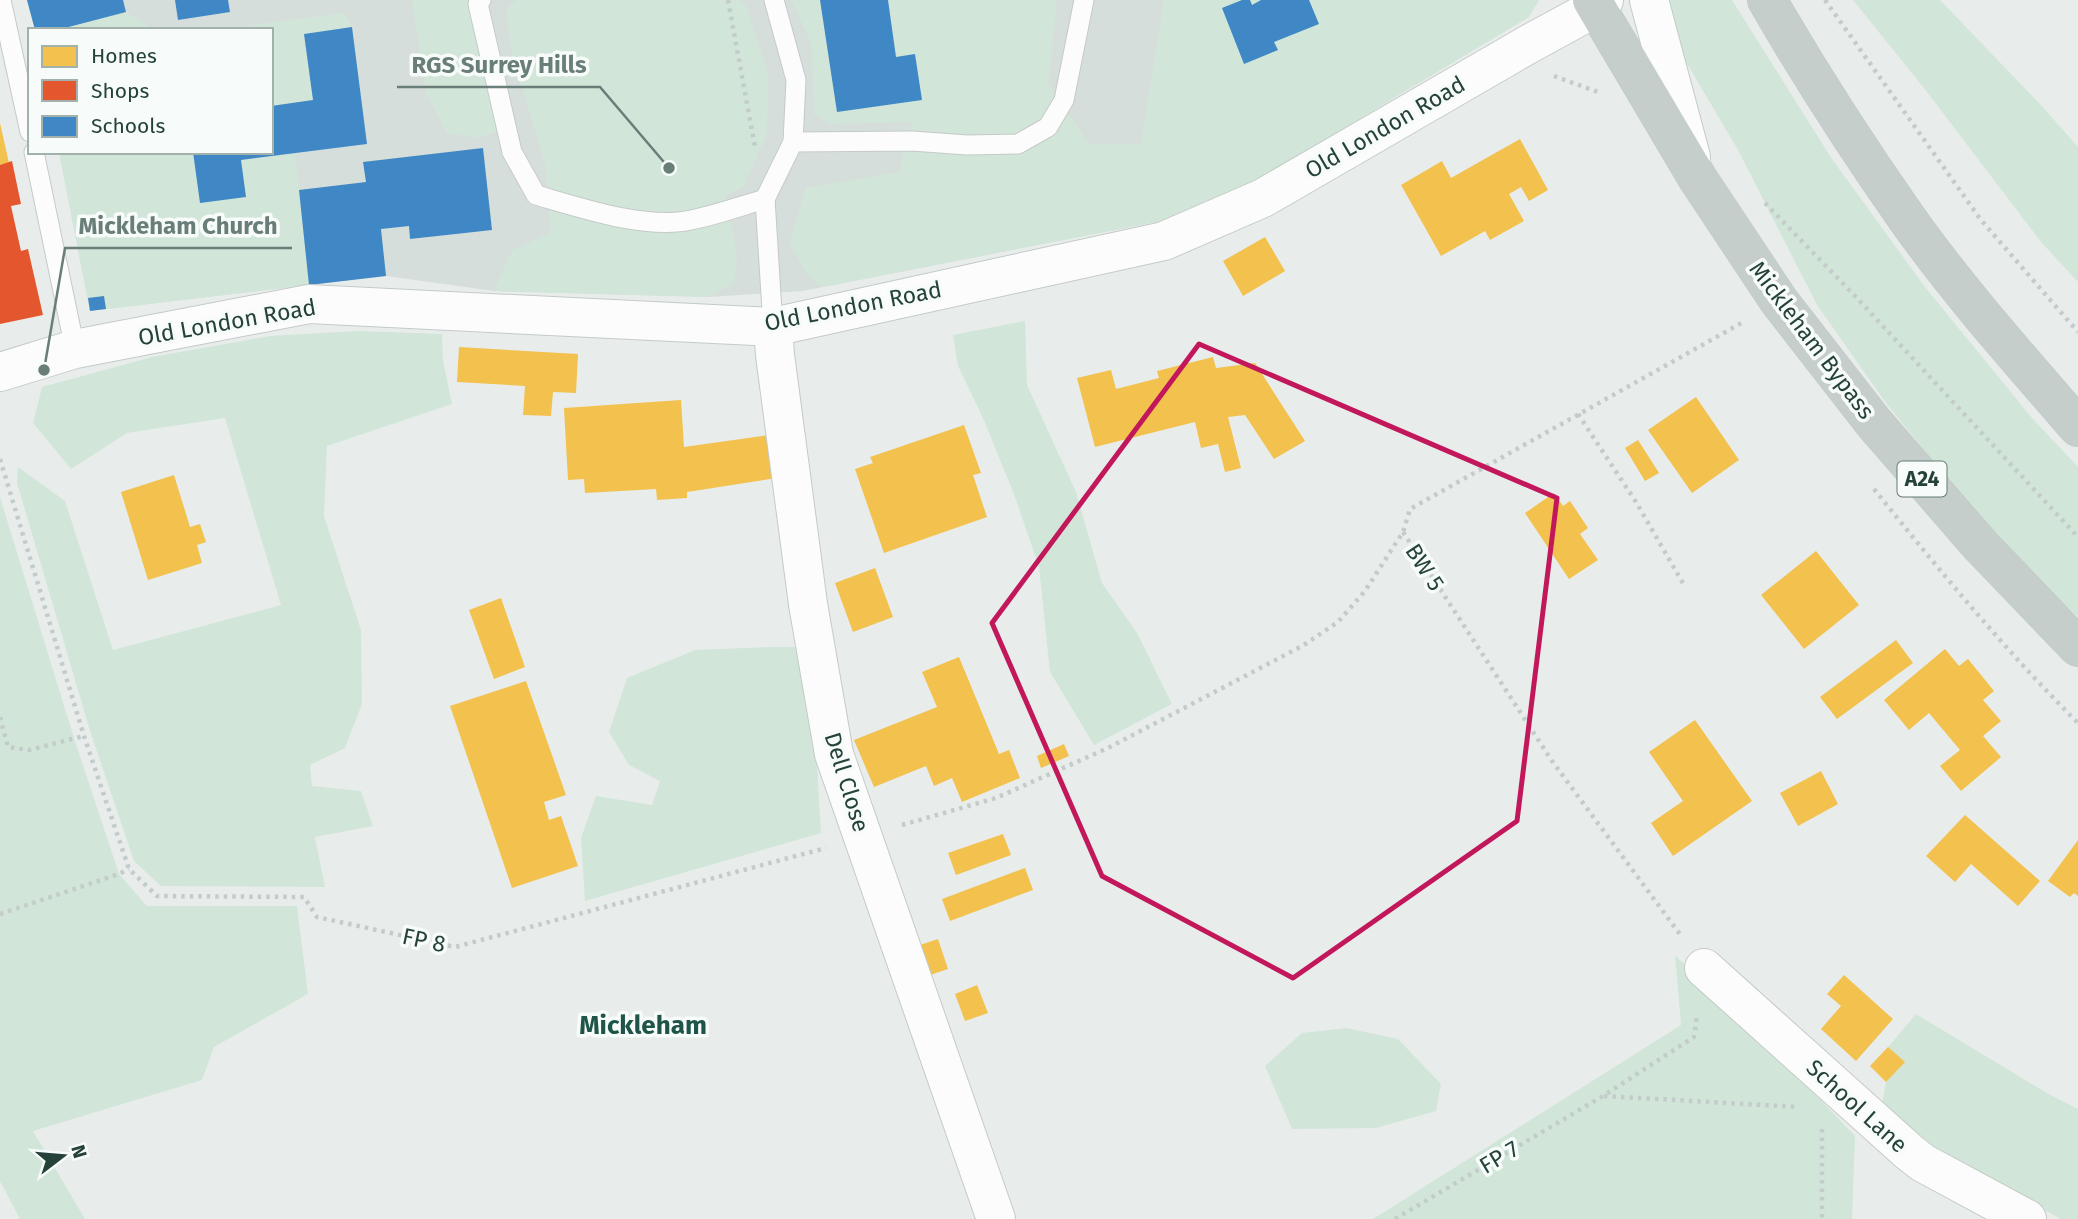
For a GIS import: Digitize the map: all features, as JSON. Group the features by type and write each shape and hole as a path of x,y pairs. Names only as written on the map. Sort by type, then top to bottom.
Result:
{"highway":[{"path":"1767,0 1814,81 1910,222 2001,338 2078,426"},
{"name":"Mickleham Bypass","path":"1597,3 1698,179 1779,301 1883,433 1981,546 2078,647"}],"main road":[{"path":"1648,0 1698,179"},
{"name":"Old London Road","path":"0,372 75,349 309,304 773,327 1164,241 1263,198 1597,3"},
{"name":"Dell Close","path":"773,327 806,590 834,754 996,1219"},
{"name":"School Lane","path":"1704,968 1835,1109 1923,1163 2027,1219"}],"lane":[{"path":"1,0 28,123"},
{"path":"481,0 478,4 512,152 536,195 601,214 660,222 690,221 765,199"},
{"path":"773,327 765,199 793,142 796,80 774,0"},
{"path":"793,142 912,141 1018,145 1048,127 1064,100 1084,0"},
{"path":"34,154 75,349"}],"path":[{"path":"728,0 765,199"},
{"path":"1825,0 1981,220 2078,332"},
{"path":"1548,74 1599,92"},
{"path":"1756,194 1855,296 2078,537"},
{"name":"BW 5","path":"1704,968 1552,761 1403,532 1410,509 1779,301"},
{"path":"1578,414 1636,502 1684,585"},
{"path":"0,459 84,736 128,869 0,914"},
{"path":"1868,482 1952,586 2041,686 2078,723"},
{"path":"864,837 1008,793 1108,748 1304,645 1338,622 1365,591 1403,532"},
{"path":"0,717 8,747 29,750 84,736"},
{"name":"FP 8","path":"128,869 157,896 304,897 317,917 455,947 864,837"},
{"name":"FP 7","path":"1395,1219 1604,1096 1694,1037 1704,968"},
{"path":"1604,1096 1835,1109 1822,1219"}],"highlighted area":[{"path":"1199,344 1557,498 1517,821 1293,978 1102,876 992,623"}],"shaded area":[{"path":"27,0 1511,0 1529,17 1250,184 1166,220 803,291 709,297 494,291 386,276 90,311 59,154 273,154 273,28 34,28"}],"green space":[{"path":"412,0 469,0 473,32 501,130 476,138 447,133 426,93"},
{"path":"516,0 739,0 746,6 768,74 767,133 744,186 726,195 737,256 734,283 709,297 494,291 512,251 551,232 545,164 510,46 507,9"},
{"path":"792,0 1057,0 1048,84 1089,144 1141,144 1164,0 1539,0 1529,17 1250,184 1166,220 821,287 806,272 790,243 806,188 899,172 912,122 830,124 814,114 812,46"},
{"path":"1670,0 1732,0 1832,159 1925,287 2032,418 2078,467 2078,617 1997,540 1886,403 1817,305 1738,150 1673,40"},
{"path":"1853,0 1940,0 2078,147 2078,282 2041,242"},
{"path":"126,12 152,28 65,28"},
{"path":"344,13 352,27 367,144 295,153 309,285 90,311 59,154 273,154 273,28 230,28"},
{"path":"1025,321 1027,385 1076,492 1102,583 1137,633 1172,704 1094,745 1050,672 1039,567 1015,497 983,418 958,366 953,335"},
{"path":"359,331 442,334 443,360 452,404 327,446 324,516 361,630 362,704 345,748 310,765 312,786 361,791 373,826 315,837 325,887 161,886 134,861 90,731 17,483 18,467 65,501 113,650 281,605 225,418 127,433 71,469 33,423 42,387 152,357 270,336"},
{"path":"0,497 119,874 147,906 297,906 308,994 214,1047 202,1080 33,1131 85,1219 20,1219 0,1181"},
{"path":"801,647 816,750 821,833 585,901 581,838 596,796 652,805 660,781 629,765 609,732 627,678 695,650"},
{"path":"1675,955 1765,1042 1855,1136 1852,1219 1373,1219 1681,1025"},
{"path":"1916,1014 2078,1109 2078,1219 2061,1219 1949,1158 1882,1105 1886,1082 1904,1062 1888,1047"},
{"path":"1346,1028 1398,1039 1441,1084 1436,1111 1376,1128 1292,1129 1265,1066 1302,1033"}],"building: Homes":[{"path":"0,123 9,163 0,165"},
{"path":"1520,139 1548,190 1529,201 1521,187 1509,194 1524,221 1490,240 1485,231 1441,256 1401,185 1442,161 1451,178"},
{"path":"1265,237 1285,271 1243,296 1223,261"},
{"path":"459,347 578,354 576,393 553,392 551,416 523,415 525,386 457,382"},
{"path":"1213,357 1216,368 1255,363 1305,441 1274,459 1245,415 1228,417 1241,468 1225,472 1218,444 1201,448 1195,422 1095,447 1077,378 1111,370 1116,389 1159,378 1157,371"},
{"path":"1696,397 1739,460 1692,493 1648,430"},
{"path":"681,400 684,447 770,435 776,478 687,492 687,498 657,500 656,489 585,493 584,479 568,480 564,408"},
{"path":"964,425 981,473 973,475 987,517 884,553 855,469 873,463 870,457"},
{"path":"1638,440 1659,473 1645,481 1625,448"},
{"path":"174,475 190,527 200,524 206,542 197,545 202,563 148,580 121,492"},
{"path":"1554,493 1563,506 1570,501 1588,528 1580,534 1598,560 1569,579 1525,513"},
{"path":"1816,551 1859,605 1804,649 1761,595"},
{"path":"875,568 893,617 853,632 835,583"},
{"path":"501,598 525,667 494,679 469,610"},
{"path":"1896,640 1913,663 1837,719 1820,697"},
{"path":"1945,649 1959,666 1968,659 1994,691 1983,700 2001,721 1983,736 2001,757 1961,791 1940,766 1960,750 1929,713 1909,730 1884,700"},
{"path":"959,657 999,754 1009,750 1020,778 962,802 952,778 934,786 926,766 874,787 854,740 937,707 922,672"},
{"path":"526,681 566,795 544,802 549,820 561,816 578,866 512,888 450,706"},
{"path":"1695,720 1752,801 1673,856 1651,823 1683,801 1649,752"},
{"path":"1064,744 1069,756 1041,768 1037,756"},
{"path":"1821,771 1838,804 1798,826 1780,793"},
{"path":"1965,815 2040,881 2018,906 1971,864 1955,882 1926,856"},
{"path":"1003,834 1011,855 956,875 948,853"},
{"path":"2078,840 2078,896 2074,893 2070,897 2048,881"},
{"path":"1025,868 1033,890 950,921 942,899"},
{"path":"938,939 948,969 930,975 920,945"},
{"path":"1844,975 1893,1019 1856,1061 1821,1029 1841,1006 1827,994"},
{"path":"977,985 988,1013 965,1021 955,994"},
{"path":"1888,1047 1905,1062 1886,1082 1870,1066"}],"building: Shops":[{"path":"12,161 21,204 11,206 21,251 28,249 43,315 0,324 0,165"}],"building: Schools":[{"path":"27,0 123,0 126,12 65,28 34,28"},
{"path":"175,0 228,0 230,12 178,20"},
{"path":"820,0 888,0 896,57 915,54 922,100 837,112"},
{"path":"1242,0 1250,0 1252,5 1261,0 1309,0 1319,24 1274,42 1278,50 1244,64 1222,8"},
{"path":"352,27 367,144 241,160 246,197 200,203 193,154 273,154 273,106 313,100 304,34"},
{"path":"483,148 492,230 410,239 409,226 381,229 386,276 309,285 299,190 366,182 363,162"},
{"path":"104,296 106,309 90,311 88,298"}],"place":[{"name":"RGS Surrey Hills","path":"669,168"},
{"name":"Mickleham Church","path":"44,370"}],"district":[{"name":"Mickleham","path":"643,1025"}]}
